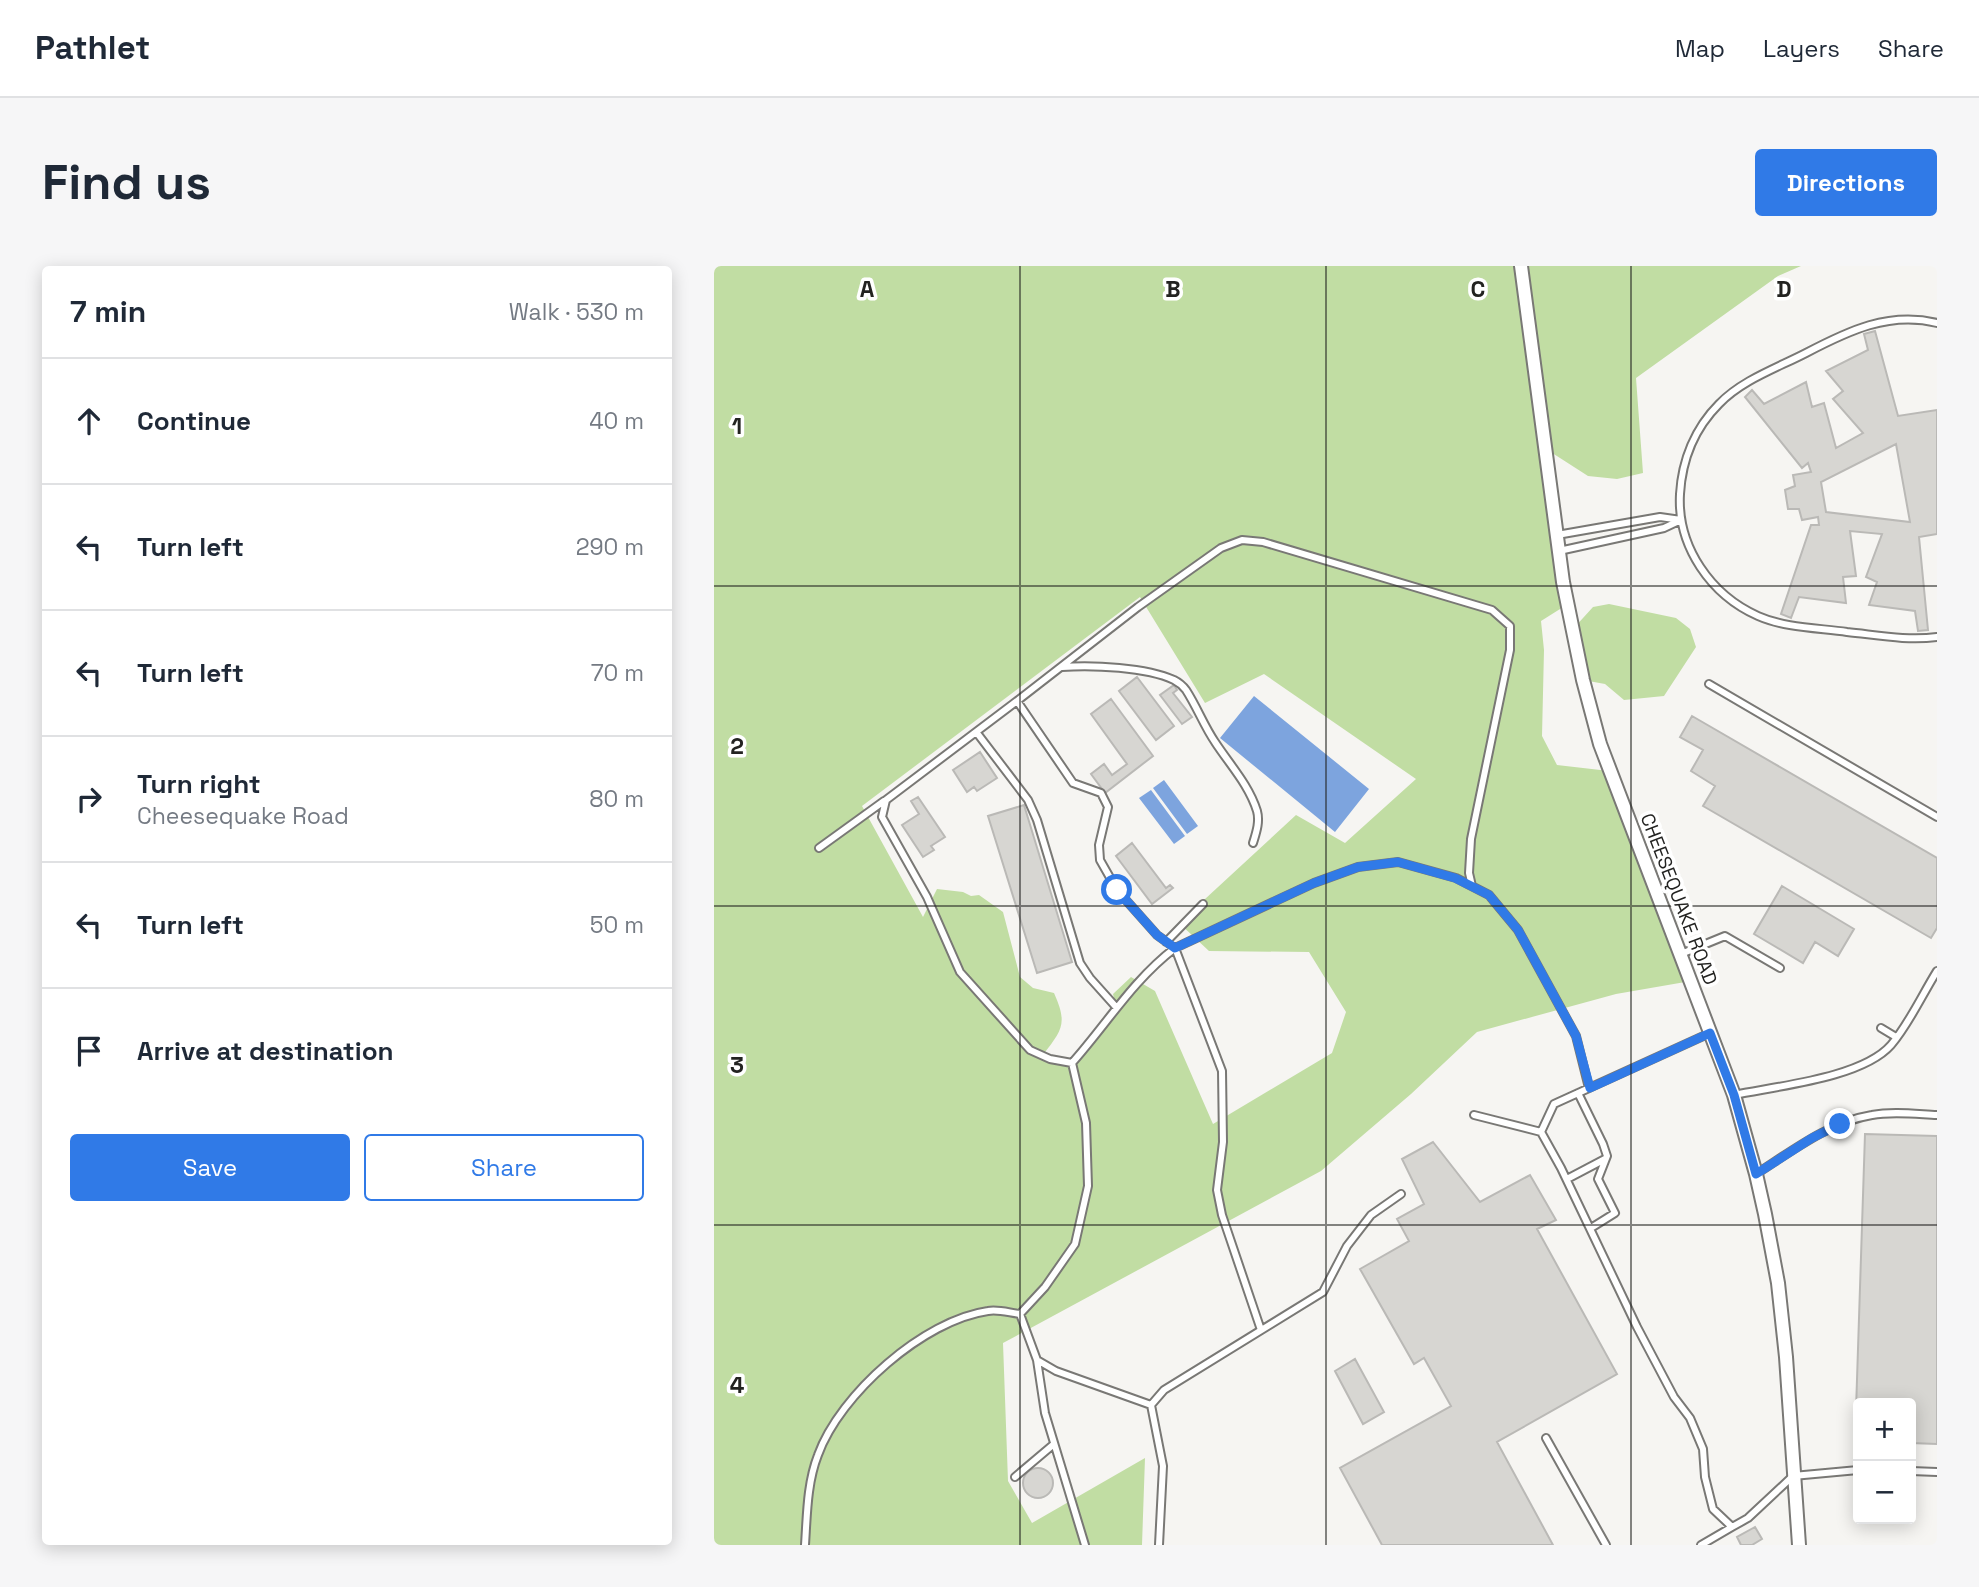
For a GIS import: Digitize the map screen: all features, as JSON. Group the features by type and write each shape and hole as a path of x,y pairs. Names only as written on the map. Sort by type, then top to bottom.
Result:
{"street":[{"name":"CHEESEQUAKE ROAD","path":"1521,266 1563,582 1583,680 1600,744 1734,1095 1756,1174 1778,1283 1800,1545"}],"lane":[{"path":"1937,323 1903,319 1861,326 1730,394 1709,415 1691,444 1682,476 1681,520 1689,545 1709,580 1730,599 1759,617 1864,634 1937,637"},
{"path":"1558,536 1660,517 1681,520"},
{"path":"1640,520 1642,533"},
{"path":"1559,551 1664,528 1681,520"},
{"path":"819,848 977,733 1138,607 1221,548 1241,540 1264,542 1492,610 1510,626 1510,650 1472,839 1469,873 1472,886"},
{"path":"1060,667 1128,669 1176,680 1185,688 1248,792 1257,813 1258,828 1253,843"},
{"path":"1709,684 1937,817"},
{"path":"1017,701 1073,783 1101,793 1108,807 1099,845 1100,860 1117,890 1157,935 1175,948 1222,1071 1223,1142 1217,1190 1222,1214 1261,1330"},
{"path":"977,733 1028,800 1037,820 1080,963 1116,1007"},
{"path":"886,800 883,817 927,897 960,972 1030,1050 1050,1059 1072,1063"},
{"path":"1072,1063 1116,1007 1161,959 1175,948 1314,883 1358,867 1398,862 1455,878 1489,895 1518,930 1576,1036 1590,1088"},
{"path":"1166,942 1203,904"},
{"path":"1681,954 1726,936 1780,968"},
{"path":"1734,1095 1847,1072 1878,1057 1896,1037 1937,971"},
{"path":"1881,1028 1896,1037"},
{"path":"1541,1132 1553,1104 1710,1033"},
{"path":"1020,1314 1045,1287 1075,1244 1088,1186 1086,1123 1072,1063"},
{"path":"1578,1093 1603,1144 1606,1156 1598,1179 1615,1213 1591,1228"},
{"path":"1474,1115 1541,1132 1591,1228 1637,1327 1674,1397 1690,1418 1703,1449 1705,1477 1713,1509 1732,1527"},
{"path":"1756,1174 1812,1138 1840,1124 1872,1115 1937,1115"},
{"path":"1567,1180 1605,1160"},
{"path":"1151,1405 1164,1390 1323,1292 1348,1246 1371,1215 1401,1194"},
{"path":"805,1545 808,1496 818,1454 841,1413 870,1378 944,1325 989,1310 1020,1314"},
{"path":"1020,1314 1037,1360 1045,1413 1085,1545"},
{"path":"1037,1360 1056,1371 1151,1405"},
{"path":"1151,1405 1163,1465 1159,1545"},
{"path":"1546,1438 1606,1545"},
{"path":"1015,1477 1054,1444"},
{"path":"1701,1545 1748,1518 1793,1476 1853,1471"},
{"path":"1916,1471 1937,1472"}],"green space":[{"path":"714,266 1801,266 1778,276 1636,378 1643,473 1617,479 1588,476 1546,449 1568,604 1541,621 1544,650 1542,736 1557,765 1609,771 1691,981 1616,994 1477,1032 1411,1094 1321,1171 1003,1343 1008,1481 1032,1523 1145,1458 1142,1545 714,1545","holes":["1140,597 1205,703 1264,674 1416,779 1345,843 1296,815 1179,923 1209,951 1309,952 1346,1012 1332,1053 1213,1124 1155,991 1131,977 1113,994 1116,1007 1072,1063 1043,1055 1059,1033 1061,1012 1054,993 1033,988 1020,977 1003,912 979,895 971,896 963,892 937,889 923,917 862,806"]},
{"path":"1609,604 1676,618 1690,629 1696,647 1664,696 1624,700 1605,684 1583,680 1573,629 1593,607"}],"water":[{"path":"1254,696 1369,789 1335,832 1220,738"},
{"path":"1164,780 1198,826 1187,834 1153,788"},
{"path":"1151,790 1185,836 1174,844 1139,798"}],"building":[{"path":"1875,331 1898,416 1937,410 1937,534 1919,537 1928,630 1918,631 1915,611 1869,605 1877,582 1866,577 1882,534 1850,531 1856,576 1843,577 1846,603 1799,597 1791,618 1781,614 1811,525 1819,525 1818,517 1802,520 1799,509 1788,509 1785,490 1795,486 1793,475 1811,472 1808,463 1802,468 1745,397 1752,390 1764,404 1806,382 1812,407 1824,403 1836,448 1863,433 1833,399 1843,391 1826,371 1868,350 1864,334","holes":["1896,444 1910,522 1826,512 1821,482"]},
{"path":"1137,677 1174,726 1156,740 1119,691"},
{"path":"1174,685 1177,690 1173,693 1192,717 1182,724 1160,695"},
{"path":"1111,699 1153,756 1105,793 1091,774 1104,764 1112,775 1127,764 1091,714"},
{"path":"1692,716 1937,858 1937,928 1931,938 1703,806 1715,786 1691,771 1703,750 1680,737"},
{"path":"980,752 997,778 977,791 974,787 967,792 953,770"},
{"path":"918,797 945,837 931,846 934,850 923,857 902,825 919,814 911,801"},
{"path":"1024,805 1072,962 1037,973 988,816"},
{"path":"1132,843 1166,888 1170,885 1173,888 1152,904 1116,856"},
{"path":"1782,886 1854,929 1838,956 1815,942 1803,963 1754,934"},
{"path":"1865,1134 1937,1136 1937,1444 1916,1443 1916,1398 1856,1398"},
{"path":"1433,1142 1480,1202 1530,1175 1556,1220 1537,1229 1617,1374 1497,1442 1553,1545 1382,1545 1340,1468 1451,1406 1424,1358 1414,1364 1360,1269 1409,1241 1397,1219 1424,1204 1402,1159"},
{"path":"1355,1359 1384,1412 1363,1424 1335,1371"},
{"path":"1038,1468 1049,1472 1053,1483 1049,1494 1038,1498 1027,1494 1023,1483 1027,1472"},
{"path":"1755,1527 1762,1539 1752,1545 1741,1545 1737,1537"}],"route":[{"path":"1117,890 1157,935 1175,948 1314,883 1358,867 1398,862 1455,878 1489,895 1518,930 1576,1036 1590,1088 1710,1033 1734,1095 1756,1174 1812,1138 1840,1124"}]}
